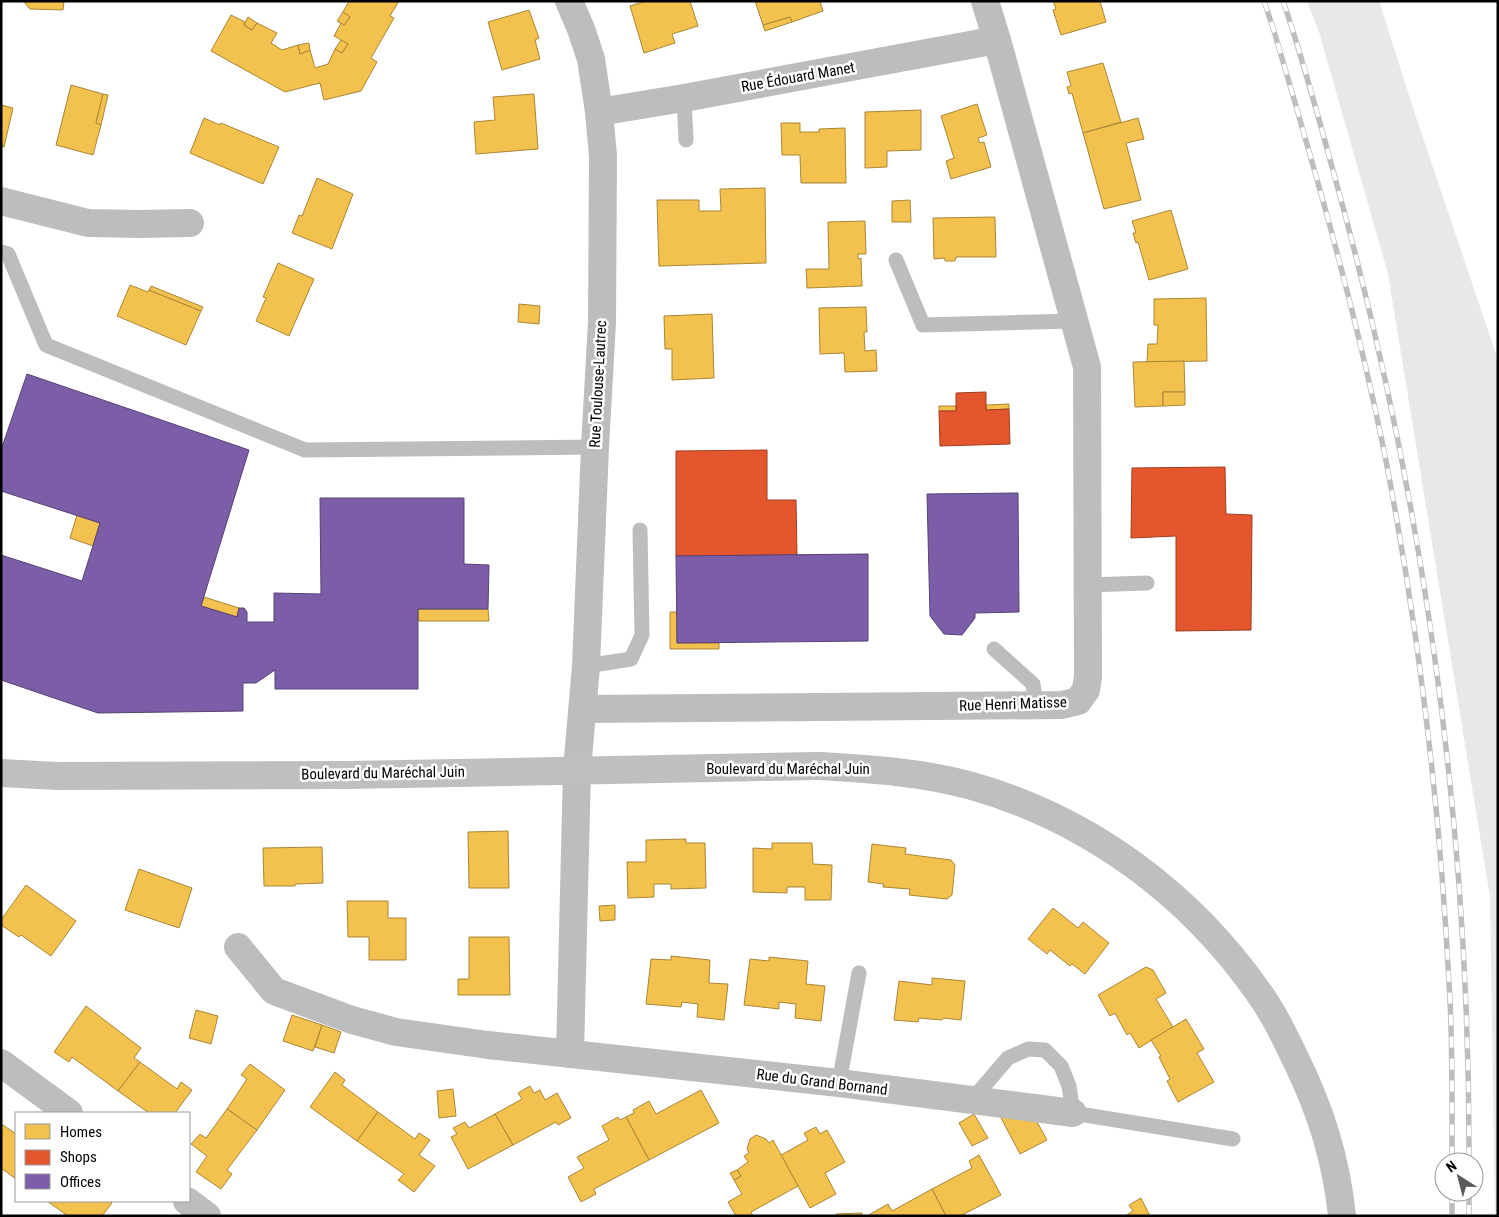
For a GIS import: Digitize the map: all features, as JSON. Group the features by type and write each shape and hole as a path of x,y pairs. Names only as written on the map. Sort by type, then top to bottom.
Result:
{"street":[{"name":"Rue Toulouse-Lautrec","path":"569,1 591,59 603,156 602,322 594,447 584,709 577,770"},
{"path":"985,1 1077,331"},
{"name":"Rue Édouard Manet","path":"599,112 997,40"},
{"path":"1,201 88,223 190,223"},
{"name":"Rue Henri Matisse","path":"584,709 1036,706 1062,705 1078,701 1086,690 1088,676 1087,368 1077,331"},
{"name":"Boulevard du Maréchal Juin","path":"1,773 57,776 340,775 818,766 876,769 925,776 971,786 1022,803 1073,826 1118,853 1157,882 1197,918 1230,955 1260,994 1281,1030 1312,1096 1325,1130 1338,1182 1342,1216"},
{"path":"570,1054 577,770"},
{"name":"Rue du Grand Bornand","path":"238,947 274,991 352,1020 396,1032 570,1054 839,1083 1073,1113"},
{"path":"1,1063 68,1112"},
{"path":"188,1202 207,1216"}],"lane":[{"path":"684,98 686,140"},
{"path":"1,252 8,254 46,345 305,450 594,447"},
{"path":"896,260 923,325 1077,331"},
{"path":"586,666 631,659 642,635 640,530"},
{"path":"1087,585 1147,583"},
{"path":"994,650 1034,684 1036,706"},
{"path":"839,1083 859,972"},
{"path":"971,1101 1008,1058 1028,1049 1045,1050 1061,1066 1068,1086 1073,1113 1233,1139"}],"shaded area":[{"path":"1307,1 1379,1 1498,360 1498,1216 1495,1216 1490,897 1388,274 1319,32"}],"building: Homes":[{"path":"23,1 64,1 63,10 30,9"},
{"path":"349,1 399,1 390,16 394,18 371,58 377,62 361,91 324,100 320,83 285,92 211,51 231,15 245,22 244,25 252,30 257,23 277,33 271,43 282,50 298,45 300,54 310,50 315,68 328,64 335,49 342,53 348,44 334,36 341,23 344,25 350,17 343,12"},
{"path":"646,1 690,1 698,26 672,34 675,43 644,53 630,6"},
{"path":"755,1 820,1 823,11 792,22 790,17 763,25"},
{"path":"1053,1 1100,1 1106,22 1061,35 1053,10 1056,9"},
{"path":"529,10 539,38 535,40 540,59 502,70 488,22"},
{"path":"343,12 350,17 344,25 337,21"},
{"path":"248,17 257,23 252,30 244,25"},
{"path":"790,17 792,22 765,31 763,25"},
{"path":"341,40 348,44 342,53 335,49"},
{"path":"309,43 310,50 300,54 298,45"},
{"path":"1103,63 1121,122 1083,133 1072,93 1069,94 1067,87 1071,86 1067,72"},
{"path":"71,85 103,94 96,123 101,125 93,155 56,145"},
{"path":"103,94 108,95 101,125 96,123"},
{"path":"534,94 538,149 476,154 474,122 495,120 493,97"},
{"path":"977,104 987,135 978,138 980,143 984,142 991,167 951,179 946,161 954,158 941,116"},
{"path":"1,105 13,108 4,147 1,146"},
{"path":"921,110 921,150 887,151 887,167 865,168 865,112"},
{"path":"204,118 279,147 263,184 190,153"},
{"path":"1138,118 1144,139 1126,143 1141,200 1104,209 1083,133"},
{"path":"781,123 800,123 800,132 819,132 819,129 845,128 846,183 801,183 800,155 782,155"},
{"path":"317,178 353,194 332,249 292,233 299,215 302,216"},
{"path":"765,188 766,263 659,266 657,200 699,200 699,211 721,211 720,189"},
{"path":"910,200 911,222 892,222 892,201"},
{"path":"1171,210 1188,269 1149,280 1138,242 1136,243 1133,233 1136,233 1132,221"},
{"path":"995,217 996,257 956,257 955,261 945,261 945,258 934,259 933,218"},
{"path":"865,221 866,254 858,254 858,259 861,258 862,286 807,288 806,269 829,269 828,222"},
{"path":"278,263 314,279 289,336 256,321 266,298 263,297"},
{"path":"130,285 148,292 149,290 201,311 186,345 117,316"},
{"path":"151,286 203,307 201,311 149,290"},
{"path":"1206,298 1207,361 1147,362 1148,344 1157,344 1158,325 1154,325 1154,299"},
{"path":"519,304 540,306 539,324 518,322"},
{"path":"866,307 867,332 864,332 865,351 876,350 877,371 845,372 844,353 820,354 819,308"},
{"path":"712,314 714,378 672,380 672,349 665,349 664,316"},
{"path":"1184,361 1185,392 1163,392 1163,406 1135,407 1133,362"},
{"path":"1163,392 1185,392 1185,405 1163,406"},
{"path":"1009,404 1009,409 986,410 986,405"},
{"path":"939,406 956,406 956,411 939,411"},
{"path":"77,515 100,523 93,546 70,538"},
{"path":"204,597 239,608 237,617 201,606"},
{"path":"418,609 488,609 489,621 418,621"},
{"path":"670,612 677,612 677,643 719,643 719,649 670,649"},
{"path":"508,831 509,888 469,888 468,832"},
{"path":"686,839 686,843 705,843 706,888 671,889 671,884 654,884 654,897 628,898 627,862 646,862 646,840"},
{"path":"772,843 812,843 813,864 832,865 831,900 805,900 805,887 787,887 787,893 753,892 753,848 772,849"},
{"path":"872,844 906,848 905,854 951,860 955,865 952,895 947,899 909,895 910,889 883,887 884,884 868,882"},
{"path":"322,847 323,883 296,884 295,886 264,886 263,848"},
{"path":"139,869 192,888 179,928 125,910"},
{"path":"26,885 76,921 51,956 21,935 19,937 1,925 1,920"},
{"path":"347,901 388,901 388,918 406,918 406,960 369,960 369,937 348,937"},
{"path":"615,905 615,920 600,921 599,906"},
{"path":"1053,908 1078,928 1083,922 1109,943 1085,974 1072,964 1070,966 1050,950 1047,954 1028,939"},
{"path":"469,937 509,937 510,995 458,995 458,979 469,979"},
{"path":"671,956 710,960 709,983 728,984 724,1020 697,1017 698,1004 682,1002 681,1007 646,1004 651,959 671,960"},
{"path":"769,957 808,961 806,984 825,986 821,1021 795,1018 796,1004 779,1002 779,1009 744,1005 750,959 769,961"},
{"path":"1146,967 1153,970 1166,993 1156,999 1173,1027 1139,1048 1130,1033 1127,1035 1115,1013 1110,1016 1098,995"},
{"path":"932,978 965,981 961,1020 919,1018 918,1022 894,1020 899,981 932,985"},
{"path":"86,1006 141,1048 134,1058 140,1062 118,1091 72,1057 69,1062 54,1052"},
{"path":"196,1010 218,1016 211,1044 189,1038"},
{"path":"292,1015 322,1025 313,1051 283,1041"},
{"path":"1186,1019 1204,1049 1197,1053 1214,1082 1178,1102 1167,1081 1170,1079 1159,1057 1161,1056 1151,1040"},
{"path":"322,1025 341,1032 334,1053 315,1047"},
{"path":"140,1062 177,1089 181,1082 192,1090 176,1112 148,1112 118,1091"},
{"path":"250,1064 285,1090 257,1130 227,1109 247,1079 241,1075"},
{"path":"335,1072 345,1080 342,1085 378,1112 357,1141 310,1107"},
{"path":"530,1086 534,1093 540,1090 545,1100 557,1093 571,1118 558,1125 556,1122 513,1145 495,1114 522,1099 518,1093"},
{"path":"453,1089 456,1116 439,1118 437,1091"},
{"path":"701,1090 719,1123 649,1160 626,1117 634,1113 633,1110 649,1101 656,1114"},
{"path":"227,1109 257,1130 227,1170 232,1174 221,1189 196,1172 207,1156 191,1144 200,1134 206,1138"},
{"path":"378,1112 415,1139 419,1133 430,1140 419,1155 435,1166 414,1192 398,1180 404,1174 357,1141"},
{"path":"495,1114 513,1145 468,1169 451,1137 457,1134 453,1128 465,1122 469,1128"},
{"path":"974,1114 988,1138 972,1146 959,1123"},
{"path":"1000,1116 1036,1120 1047,1140 1020,1154"},
{"path":"618,1117 620,1120 626,1117 649,1160 594,1189 596,1194 581,1202 568,1177 584,1168 577,1157 609,1140 602,1126"},
{"path":"3,1125 15,1133 15,1178 1,1168 1,1127"},
{"path":"816,1127 820,1134 827,1130 845,1162 825,1173 836,1194 810,1208 781,1155 808,1140 804,1133"},
{"path":"756,1135 766,1139 769,1143 773,1140 798,1186 751,1212 753,1216 736,1216 728,1202 742,1194 734,1180 741,1176 737,1170 748,1162 744,1156 749,1153 747,1149 750,1139"},
{"path":"979,1155 1001,1195 960,1216 946,1216 932,1189 972,1168 969,1161"},
{"path":"737,1170 741,1176 734,1180 730,1173"},
{"path":"932,1189 946,1216 867,1216 888,1204 892,1211"},
{"path":"1141,1198 1150,1216 1125,1216 1133,1211 1129,1205"},
{"path":"48,1202 112,1203 102,1216 68,1216"},
{"path":"862,1213 862,1216 836,1216 836,1214"}],"building: Shops":[{"path":"986,392 986,410 1009,409 1010,444 940,446 939,411 956,411 956,393"},
{"path":"767,450 767,500 796,500 797,555 676,556 676,451"},
{"path":"1225,467 1226,514 1252,515 1251,630 1176,631 1176,536 1131,538 1132,468"}],"building: Offices":[{"path":"27,374 249,450 201,606 237,617 239,608 244,608 247,612 247,622 274,622 274,593 321,594 320,498 464,498 464,564 489,565 488,609 418,609 418,689 275,689 275,670 256,683 243,683 243,711 98,713 1,680 1,555 82,581 100,523 1,491 1,450"},
{"path":"1018,493 1019,612 975,613 975,618 962,635 944,634 930,616 927,494"},
{"path":"868,554 868,641 677,643 676,556"}],"railway":[{"path":"1264,1 1320,191 1349,298 1375,406 1398,525 1418,655 1440,852 1451,1027 1452,1152"},
{"path":"1283,1 1317,111 1366,298 1394,420 1417,542 1436,665 1451,789 1461,913 1467,1037 1469,1152"},
{"path":"1452,1202 1452,1216"},
{"path":"1469,1202 1469,1216"}]}
